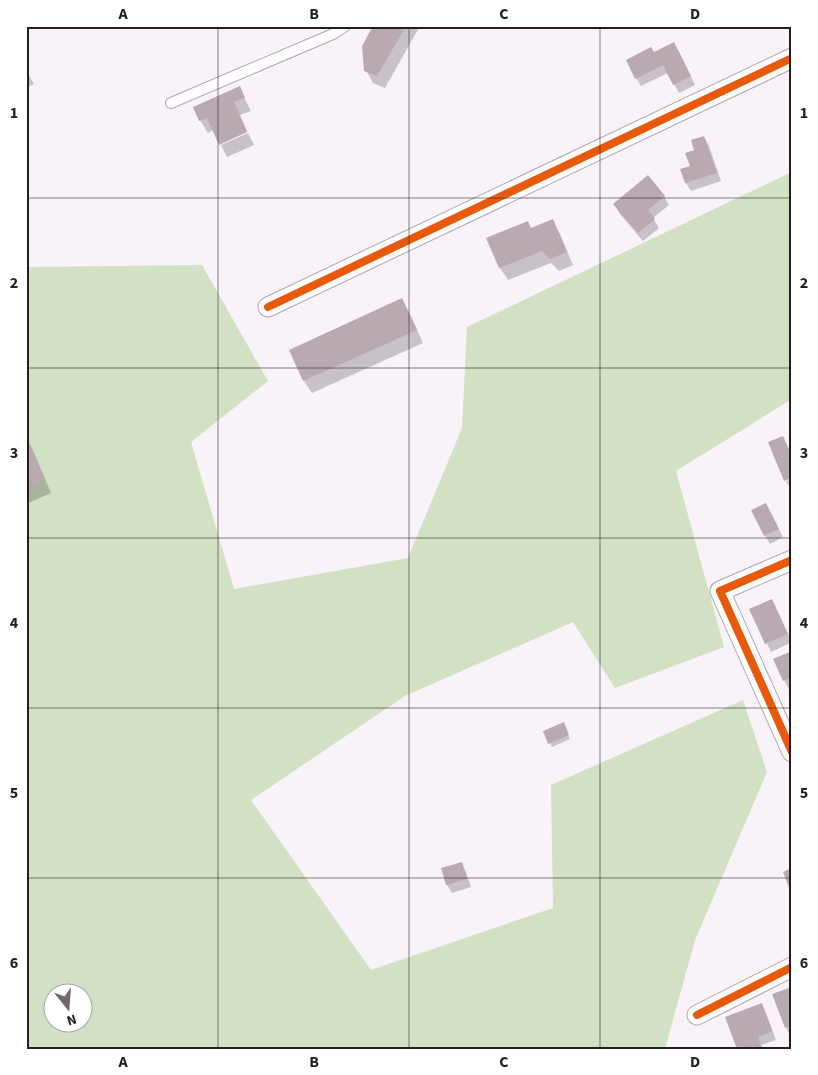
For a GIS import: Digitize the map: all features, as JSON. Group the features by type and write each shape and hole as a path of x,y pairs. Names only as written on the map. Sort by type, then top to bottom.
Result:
{"street":[{"path":"268,307 792,58"},
{"path":"792,560 720,591 792,752"},
{"path":"697,1015 792,967"}],"lane":[{"path":"171,103 334,34 345,26"}],"green space":[{"path":"792,172 792,399 676,471 724,647 615,688 573,622 405,696 251,800 371,970 553,908 551,785 743,700 767,772 695,940 665,1049 26,1049 26,267 202,265 268,381 191,442 234,589 408,558 462,428 467,327"}],"building":[{"path":"373,26 406,26 377,76 364,71 362,46"},
{"path":"674,42 691,76 673,85 663,65 635,79 626,60 651,47 654,52"},
{"path":"240,86 245,98 234,102 247,132 219,145 207,118 199,121 193,107"},
{"path":"704,136 717,173 685,183 680,169 690,166 685,153 694,150 691,140"},
{"path":"648,175 665,196 648,210 655,219 638,233 613,204"},
{"path":"553,219 567,252 550,259 542,251 499,268 486,238 528,221 531,228"},
{"path":"402,298 417,330 303,381 289,350"},
{"path":"26,436 45,480 26,488"},
{"path":"783,436 792,456 792,478 784,481 768,442"},
{"path":"766,503 779,529 764,536 751,510"},
{"path":"772,599 788,634 765,644 749,609"},
{"path":"792,651 792,677 783,681 773,659"},
{"path":"564,722 569,735 548,744 543,731"},
{"path":"462,862 467,879 446,885 441,868"},
{"path":"792,868 792,895 783,872"},
{"path":"792,987 792,1025 785,1028 772,994"},
{"path":"762,1003 772,1031 758,1037 762,1049 737,1049 725,1017"}],"cycle path":[{"path":"268,307 792,58"},
{"path":"792,560 720,591 792,752"},
{"path":"697,1015 792,967"}]}
